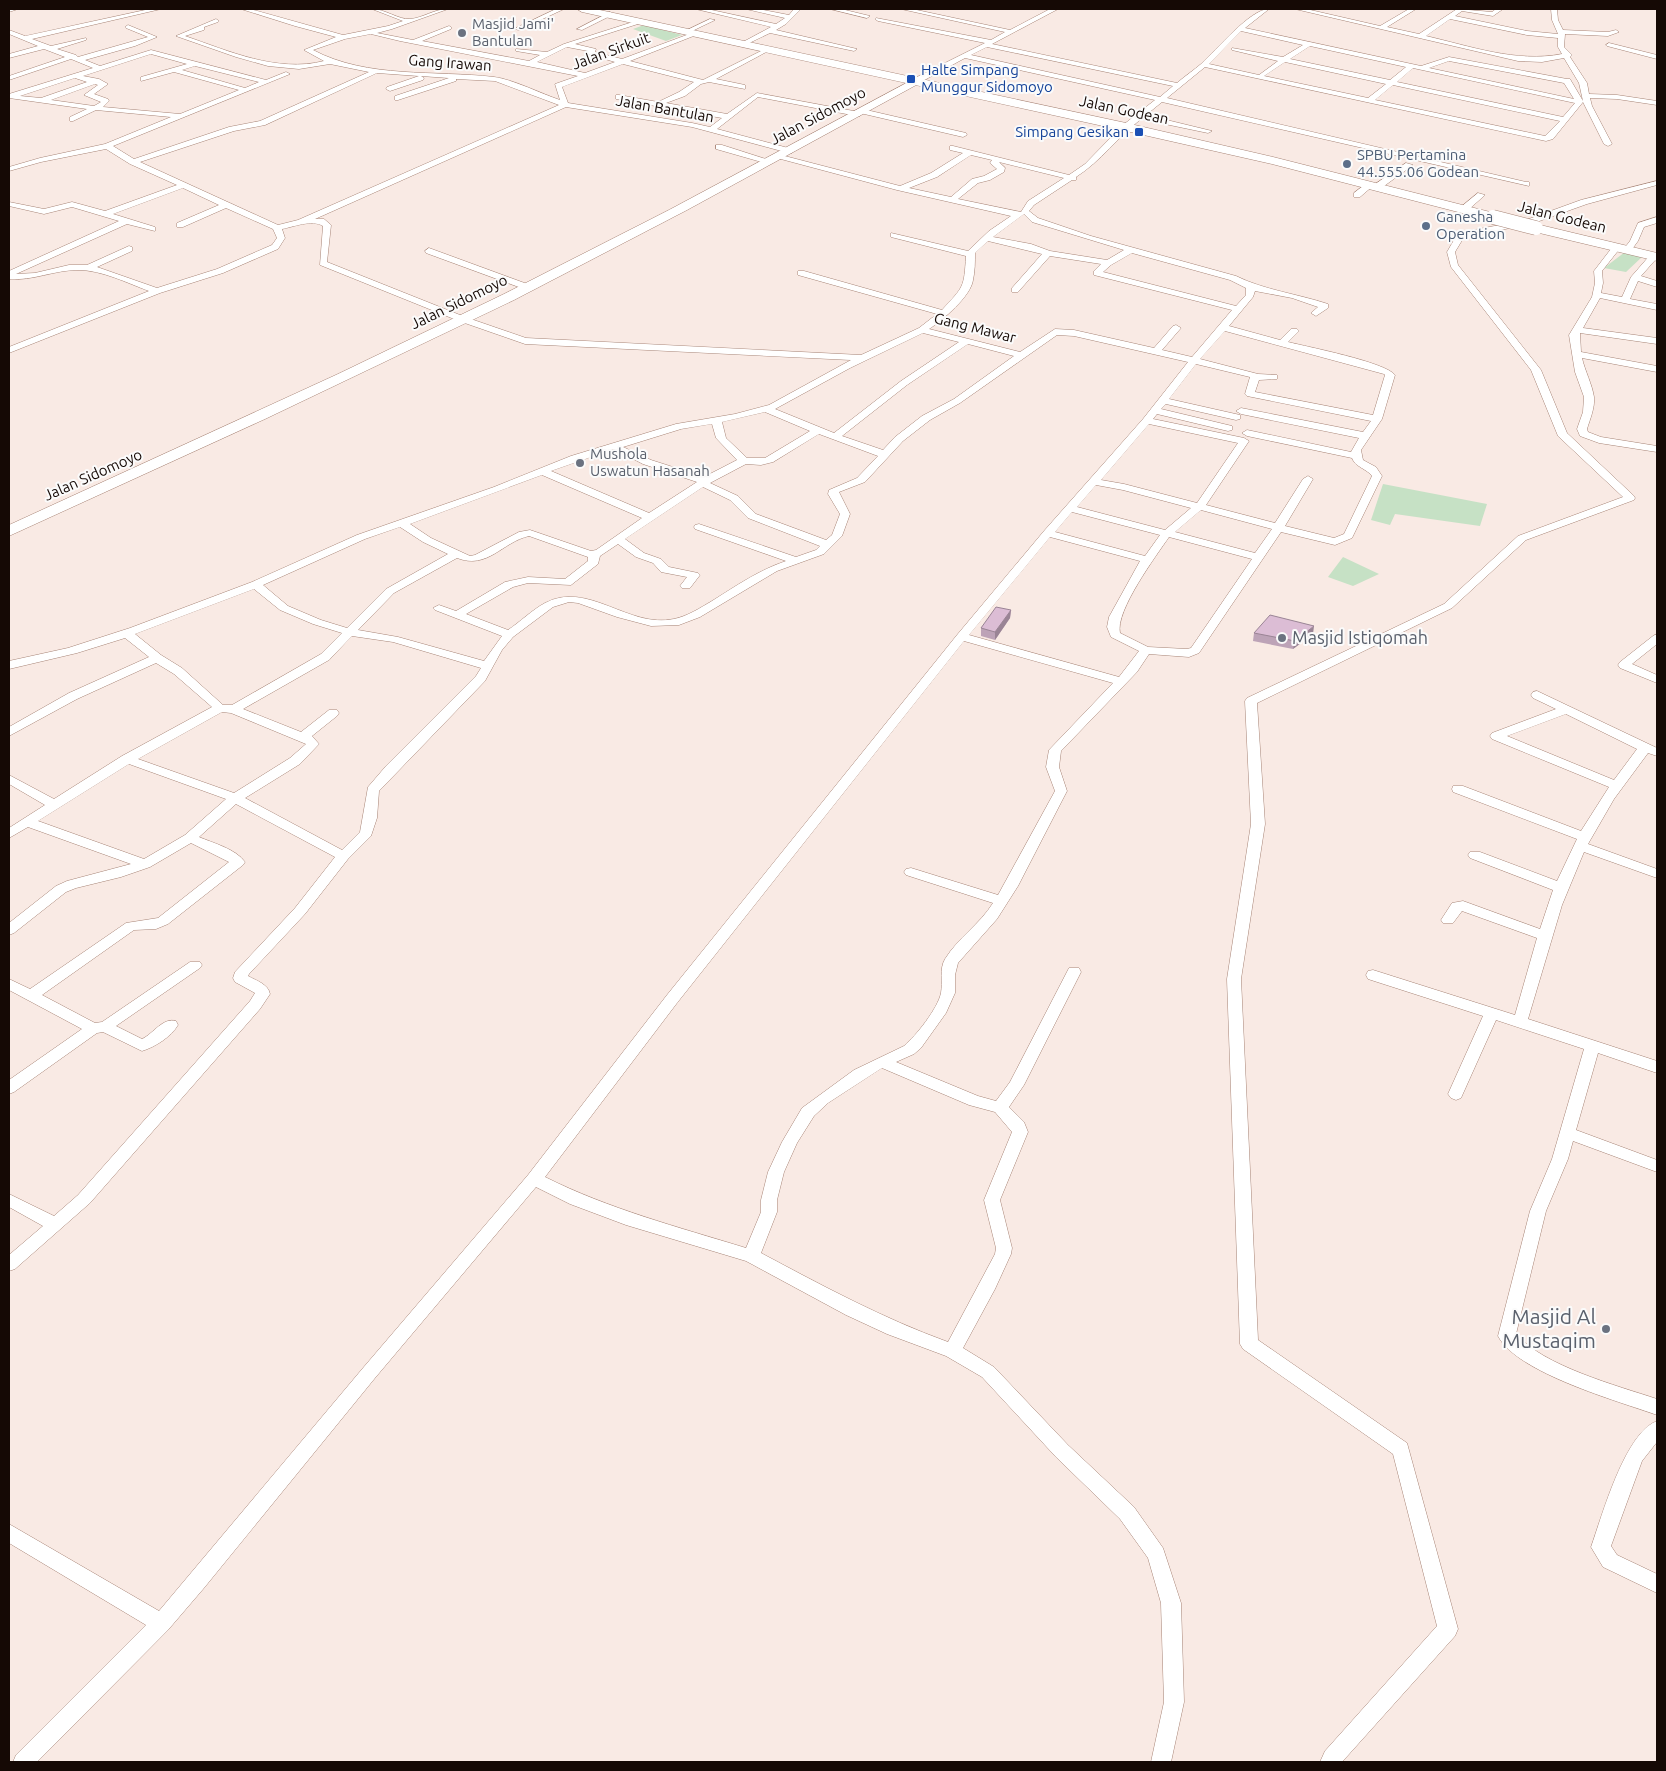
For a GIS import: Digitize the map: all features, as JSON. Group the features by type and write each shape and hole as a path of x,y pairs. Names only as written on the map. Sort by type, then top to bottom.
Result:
{"main road":[{"name":"Jalan Godean","path":"582,9 611,12 639,22 1126,127 1373,186 1656,257"},
{"name":"Jalan Sidomoyo","path":"9,531 199,445 527,287 673,214 914,82"}],"street":[{"path":"9,10 15,9"},
{"path":"15,43 158,9"},
{"path":"244,9 343,37"},
{"path":"375,9 408,21"},
{"path":"330,62 307,50 343,37 381,30 445,9"},
{"path":"517,29 561,9"},
{"path":"699,9 779,27"},
{"path":"748,9 791,17"},
{"path":"743,44 779,27 798,9"},
{"path":"833,9 868,16"},
{"path":"904,9 1012,32"},
{"path":"914,82 1055,9"},
{"path":"9,665 42,660 128,634 256,584 275,574 400,522 498,489 575,458 680,426 766,409 863,358 922,330 938,319 966,289 969,281 970,254 987,238 1003,224 1022,213 1031,203 1073,178 1103,153 1126,127 1205,64 1240,29 1266,9"},
{"path":"1298,9 1531,60 1568,55"},
{"path":"1382,27 1413,9"},
{"path":"1411,42 1462,9 1493,14"},
{"path":"1483,25 1500,9"},
{"path":"1554,9 1555,20 1561,34 1561,46 1583,83 1588,106 1608,144"},
{"path":"580,29 611,12"},
{"path":"1449,17 1527,33 1604,34 1616,32"},
{"path":"878,19 1177,85"},
{"name":"Jalan Sirkuit","path":"565,105 558,86 622,62 690,33 712,20"},
{"path":"216,21 199,27 202,29 179,36 231,54 296,68 318,66 330,62"},
{"path":"530,63 566,45 639,22"},
{"path":"1248,24 1279,32"},
{"path":"9,78 77,58 133,45 154,37 128,27"},
{"path":"414,42 449,28"},
{"path":"1240,29 1580,102"},
{"path":"772,31 854,49"},
{"path":"9,32 99,68"},
{"path":"368,32 584,75"},
{"path":"9,56 84,39"},
{"path":"1262,74 1310,43"},
{"path":"566,45 594,50 590,52 700,82"},
{"path":"1609,45 1657,57"},
{"path":"1234,49 1565,120"},
{"path":"518,50 546,54"},
{"path":"659,104 682,94 700,82 709,80 768,50"},
{"path":"10,96 151,52 266,82"},
{"path":"144,79 231,54"},
{"path":"964,56 1160,98 1526,184"},
{"path":"1424,68 1449,59 1567,81 1580,102"},
{"name":"Gang Irawan","path":"330,62 376,71 463,80 482,77 504,81 565,105"},
{"path":"1205,64 1262,74 1546,139 1580,102"},
{"path":"1205,64 1372,99"},
{"path":"1372,99 1413,65"},
{"path":"174,70 244,90"},
{"path":"151,71 160,73"},
{"path":"134,162 232,129 262,123 376,71"},
{"path":"9,169 40,160 106,146 286,74"},
{"path":"72,119 105,102 88,95 104,84 74,75"},
{"path":"390,89 428,75"},
{"path":"398,98 463,80"},
{"path":"709,80 742,87"},
{"path":"40,101 96,82"},
{"path":"436,94 454,87"},
{"path":"592,111 622,95 728,117"},
{"path":"711,130 757,95 859,113 963,135"},
{"path":"10,96 93,108 183,116"},
{"path":"1586,96 1657,103"},
{"path":"106,146 134,162 277,228 301,222 565,105"},
{"name":"Jalan Bantulan","path":"565,105 592,111 671,121 711,130 779,156"},
{"path":"1139,116 1208,131"},
{"path":"72,143 88,150"},
{"path":"718,146 779,156 900,188 1022,213 1035,220 1129,251 1233,278 1251,288 1294,296 1325,306 1316,313"},
{"path":"953,148 1073,178"},
{"path":"900,188 934,175 971,152"},
{"path":"943,156 970,162"},
{"path":"952,200 975,181 987,178 1001,170 1001,168 994,164 999,158"},
{"path":"1357,195 1409,166"},
{"path":"1330,1762 1448,1629 1401,1449 1249,1344 1234,979 1258,824 1250,702 1448,606 1522,538 1630,498 1562,434 1536,370 1454,265 1450,252 1461,235 1528,222 1584,202 1657,183"},
{"path":"106,214 184,185"},
{"path":"1464,209 1482,195"},
{"path":"10,205 44,212 72,204 152,228"},
{"path":"180,225 228,204"},
{"path":"1657,220 1641,225 1634,241 1622,248 1598,271 1597,295 1574,336 1580,372 1589,397 1588,412 1582,429 1584,434 1600,440 1657,449"},
{"path":"9,275 126,221"},
{"path":"301,222 321,221 327,225 323,263 516,339 535,343 863,358"},
{"path":"9,350 157,291 220,271 275,248 281,238 277,228"},
{"path":"894,236 970,254"},
{"path":"987,238 1032,247 1048,253 1108,263"},
{"path":"88,268 129,248"},
{"path":"429,251 527,287"},
{"path":"1129,251 1108,263 1098,273 1237,309"},
{"path":"1015,290 1048,253"},
{"path":"1626,299 1634,277 1656,257"},
{"path":"9,275 25,276 65,268 88,268 157,291"},
{"path":"801,273 943,313"},
{"path":"1634,277 1657,284"},
{"path":"23,1762 161,1623 534,1179 672,999 961,637 1048,533 1072,509 1155,411 1250,295 1251,288"},
{"path":"1597,295 1626,299 1657,307"},
{"path":"1094,482 1124,487 1335,542 1348,536 1377,476 1372,468 1358,461 1356,450 1377,419 1390,375 1387,372 1222,327"},
{"path":"1156,350 1176,328"},
{"name":"Gang Mawar","path":"922,330 1021,355"},
{"path":"1576,330 1657,341"},
{"path":"9,1264 56,1226 84,1199 255,1005 263,994 262,990 240,978 242,972 300,911 343,856 366,833 370,818 373,790 391,769 481,678 497,649 509,635 549,605 568,599 580,600 621,615 651,623 675,623 696,615 773,568 820,552 837,536 845,514 833,494 834,490 861,480 899,439 926,418 957,401 1050,335 1062,331 1156,350 1253,375 1255,378 1274,377"},
{"path":"1282,343 1294,331"},
{"path":"836,436 878,406 910,378 965,342"},
{"path":"1577,354 1657,369"},
{"path":"1228,428 1239,414 1250,394 1255,378"},
{"path":"1250,394 1377,419"},
{"path":"766,409 821,432 886,455"},
{"path":"1155,411 1239,414 1366,436"},
{"path":"1155,411 1228,428 1245,437"},
{"path":"1155,411 1245,437 1356,456"},
{"path":"717,420 716,428 721,439 744,460"},
{"path":"400,522 427,540 456,554 474,560 523,534 530,533 594,555 703,482 744,460 762,462 769,460 821,432"},
{"path":"1245,437 1200,506 1167,533 1148,560 1115,617 1113,627 1115,634 1123,640 1146,650 1189,653 1195,650 1278,528 1308,479"},
{"path":"614,446 645,462 680,471 703,482 734,498 752,516 829,545"},
{"path":"542,471 649,517"},
{"path":"1072,509 1258,557"},
{"path":"699,527 795,560"},
{"path":"1048,533 1148,560"},
{"path":"617,539 630,546 640,555 656,562 665,570 694,575 686,586"},
{"path":"234,709 324,657 390,591 456,554"},
{"path":"457,615 509,584 528,580 567,584 594,562 594,555"},
{"path":"256,584 284,608 318,622 350,632 394,640 488,666"},
{"path":"438,608 509,635"},
{"path":"128,634 157,658 178,671 220,708"},
{"path":"961,637 1120,681"},
{"path":"1657,638 1624,665 1657,679"},
{"path":"751,1256 769,1212 769,1200 776,1172 790,1142 808,1112 822,1099 881,1062 909,1050 926,1032 941,1009 948,993 948,975 951,961 992,916 1061,791 1060,784 1051,767 1051,759 1055,750 1133,669 1146,650"},
{"path":"9,732 73,696 157,658"},
{"path":"1520,1022 1562,888 1583,841 1617,786 1651,750 1537,695"},
{"path":"9,834 126,759 220,708 234,709 247,716 303,737 313,744 281,771 236,798 190,838 145,864 116,874 72,884 61,889 9,930"},
{"path":"1566,710 1496,736 1617,786"},
{"path":"303,737 333,713"},
{"path":"126,759 236,798 343,856"},
{"path":"9,779 55,805"},
{"path":"1458,789 1657,874"},
{"path":"29,822 145,864"},
{"path":"32,995 131,926 163,922 238,862 190,838"},
{"path":"1475,855 1562,888"},
{"path":"911,872 1001,901"},
{"path":"1448,920 1457,906 1462,906 1546,936"},
{"path":"9,1088 195,965"},
{"path":"1000,1108 1016,1085 1074,972"},
{"path":"1373,976 1657,1067"},
{"path":"9,984 142,1046 154,1040 171,1025"},
{"path":"1456,1094 1492,1014"},
{"path":"1592,1047 1560,1159 1538,1211 1507,1336 1510,1343 1541,1362 1595,1385 1657,1407"},
{"path":"881,1062 974,1101 1000,1108 1018,1126 1020,1132 992,1200 1004,1248 1003,1254 989,1284 952,1351"},
{"path":"1567,1133 1657,1166"},
{"path":"534,1179 576,1200 632,1220 751,1256 852,1310 893,1329 952,1351 988,1372 1062,1451 1126,1513 1156,1554 1171,1603 1174,1702 1161,1762"},
{"path":"9,1200 56,1226"},
{"path":"1657,1428 1635,1456 1601,1547 1610,1561 1657,1584"},
{"path":"9,1533 161,1623"}],"green space":[{"path":"644,25 682,35 666,41 633,29"},
{"path":"1625,252 1643,256 1626,272 1604,268"},
{"path":"1383,484 1487,504 1480,526 1395,514 1390,525 1371,520"},
{"path":"1343,557 1379,574 1353,586 1328,577"}],"building":[{"path":"996,607 1011,610 995,632 981,628"},
{"path":"1270,615 1314,626 1295,641 1254,633"}],"place":[{"name":"Masjid Jami' Bantulan","path":"462,33"},
{"name":"Halte Simpang Munggur Sidomoyo","path":"911,79"},
{"name":"Simpang Gesikan","path":"1139,132"},
{"name":"SPBU Pertamina 44.555.06 Godean","path":"1347,164"},
{"name":"Ganesha Operation","path":"1426,226"},
{"name":"Mushola Uswatun Hasanah","path":"580,463"},
{"name":"Masjid Istiqomah","path":"1282,638"},
{"name":"Masjid Al Mustaqim","path":"1606,1329"}]}
